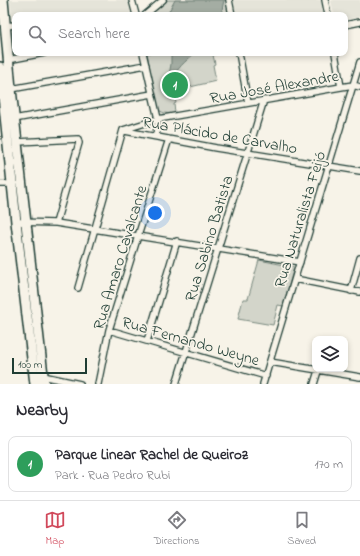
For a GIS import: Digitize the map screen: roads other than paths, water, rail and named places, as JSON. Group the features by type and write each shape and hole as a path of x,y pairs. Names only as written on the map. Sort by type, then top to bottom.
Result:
{"main road":[{"path":"3,0 10,88 9,126 12,184 35,384"},
{"path":"0,67 9,126 17,142 44,380"}],"street":[{"path":"132,0 135,12"},
{"path":"149,12 163,0"},
{"path":"229,0 231,12"},
{"path":"325,0 327,12"},
{"path":"348,24 360,22"},
{"path":"5,26 12,25"},
{"path":"8,60 29,56"},
{"path":"144,56 158,119 156,136"},
{"path":"240,56 248,103"},
{"path":"336,56 341,87"},
{"name":"Rua Naturalista Feijó","path":"263,384 360,62"},
{"path":"10,88 146,65"},
{"name":"Rua José Alexandre","path":"123,130 158,119 341,87 360,87"},
{"path":"9,126 152,94"},
{"name":"Rua Sabino Batista","path":"176,384 249,153 264,100"},
{"path":"78,288 123,130"},
{"name":"Rua Plácido de Carvalho","path":"123,130 360,171"},
{"path":"17,142 78,139 79,143 56,222"},
{"name":"Rua Amaro Cavalcante","path":"98,384 109,330 169,139"},
{"path":"0,184 12,184"},
{"path":"16,222 56,222 300,262"},
{"path":"147,341 177,241"},
{"path":"351,290 360,258"},
{"path":"295,279 360,292"},
{"name":"Rua Fernando Weyne","path":"109,330 266,376"},
{"name":"Rua Fernando Weyne","path":"270,362 312,370"},
{"path":"314,384 318,372"},
{"name":"Rua Fernando Weyne","path":"325,372 360,377"},
{"path":"44,380 80,384"}],"place":[{"name":"Parque Linear Rachel de Queiroz","path":"175,85"}]}
